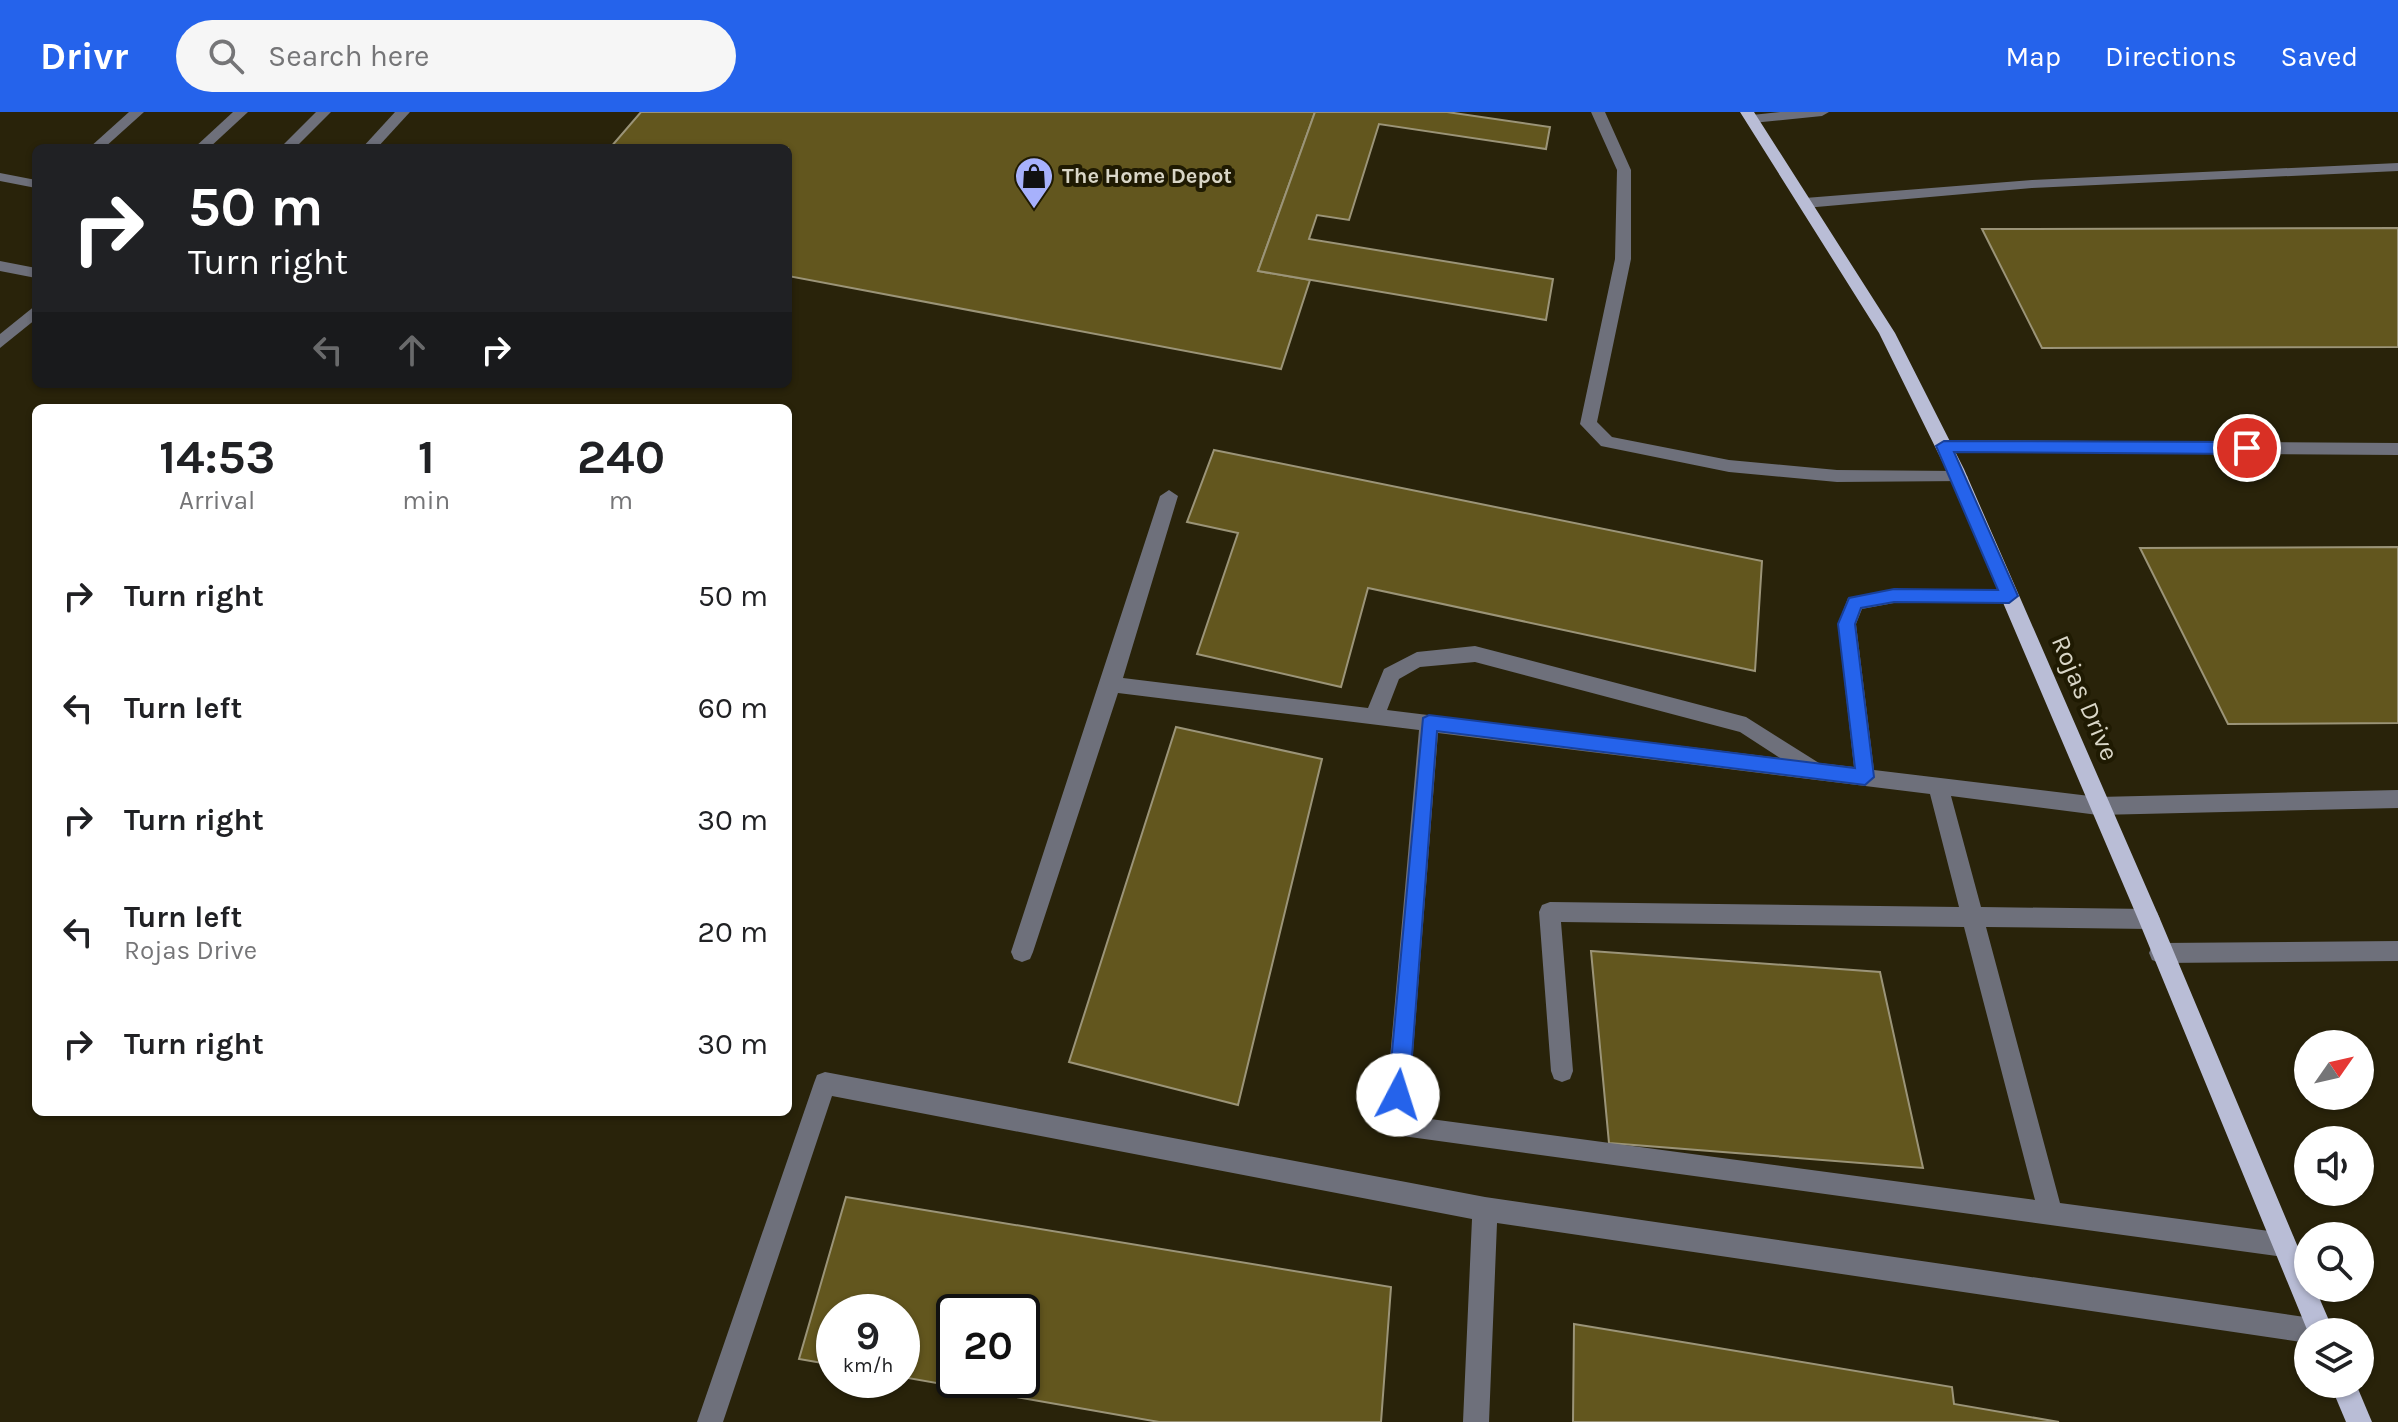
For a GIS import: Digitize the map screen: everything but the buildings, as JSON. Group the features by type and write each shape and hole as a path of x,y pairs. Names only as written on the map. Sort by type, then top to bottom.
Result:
{"main road":[{"name":"Rojas Drive","path":"1749,115 1887,333 1959,477 2149,919 2160,953 2313,1318"},
{"path":"2349,1398 2359,1422"}],"lane":[{"path":"101,144 137,112"},
{"path":"205,144 241,112"},
{"path":"291,144 324,112"},
{"path":"373,144 403,112"},
{"path":"1598,112 1624,170 1623,259 1588,424 1607,442 1729,466 1837,476 1959,477"},
{"path":"1749,115 1822,112"},
{"path":"1805,203 2032,184 2398,167"},
{"path":"0,177 32,183"},
{"path":"0,266 32,272"},
{"path":"0,343 32,314"},
{"path":"1944,446 2398,449"},
{"path":"1022,952 1111,684 1169,496"},
{"path":"1865,777 1847,624 1855,603 1894,596 2009,596"},
{"path":"1375,716 1391,674 1417,660 1475,654 1746,725 1816,771"},
{"path":"1111,684 2098,806 2398,799"},
{"path":"1429,723 1396,1126 2284,1245"},
{"path":"1938,786 2051,1213"},
{"path":"1562,1071 1550,912 2149,919"},
{"path":"2160,953 2398,951"},
{"path":"710,1422 825,1083 1485,1209 2294,1328"},
{"path":"1476,1422 1485,1209"}],"place":[{"name":"The Home Depot","path":"1034,210"}],"route":[{"path":"1398,1095 1429,723 1865,777 1847,624 1855,603 1894,596 2009,596 1944,446 2247,448"}]}
